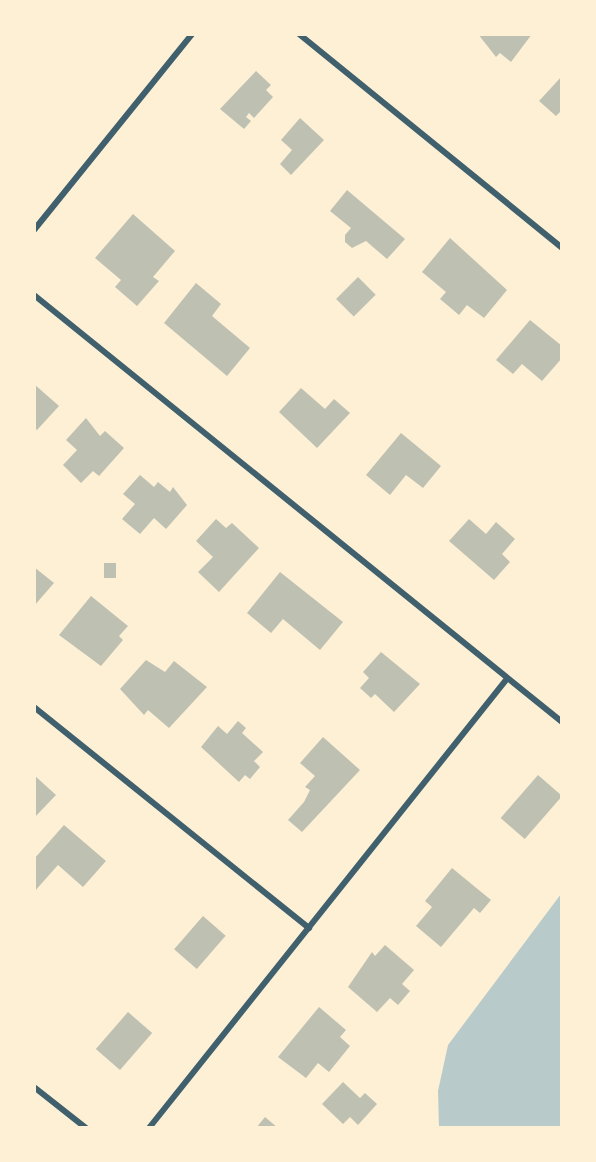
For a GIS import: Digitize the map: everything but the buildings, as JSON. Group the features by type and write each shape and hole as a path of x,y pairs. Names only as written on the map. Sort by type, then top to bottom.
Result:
{"street":[{"path":"34,230 192,34"},
{"path":"299,34 561,248"},
{"path":"34,295 506,680 561,722"},
{"path":"149,1128 506,680"},
{"path":"34,707 309,928"},
{"path":"34,1087 86,1128"}],"shaded area":[{"path":"561,894 561,1127 439,1127 438,1091 448,1045"}]}
